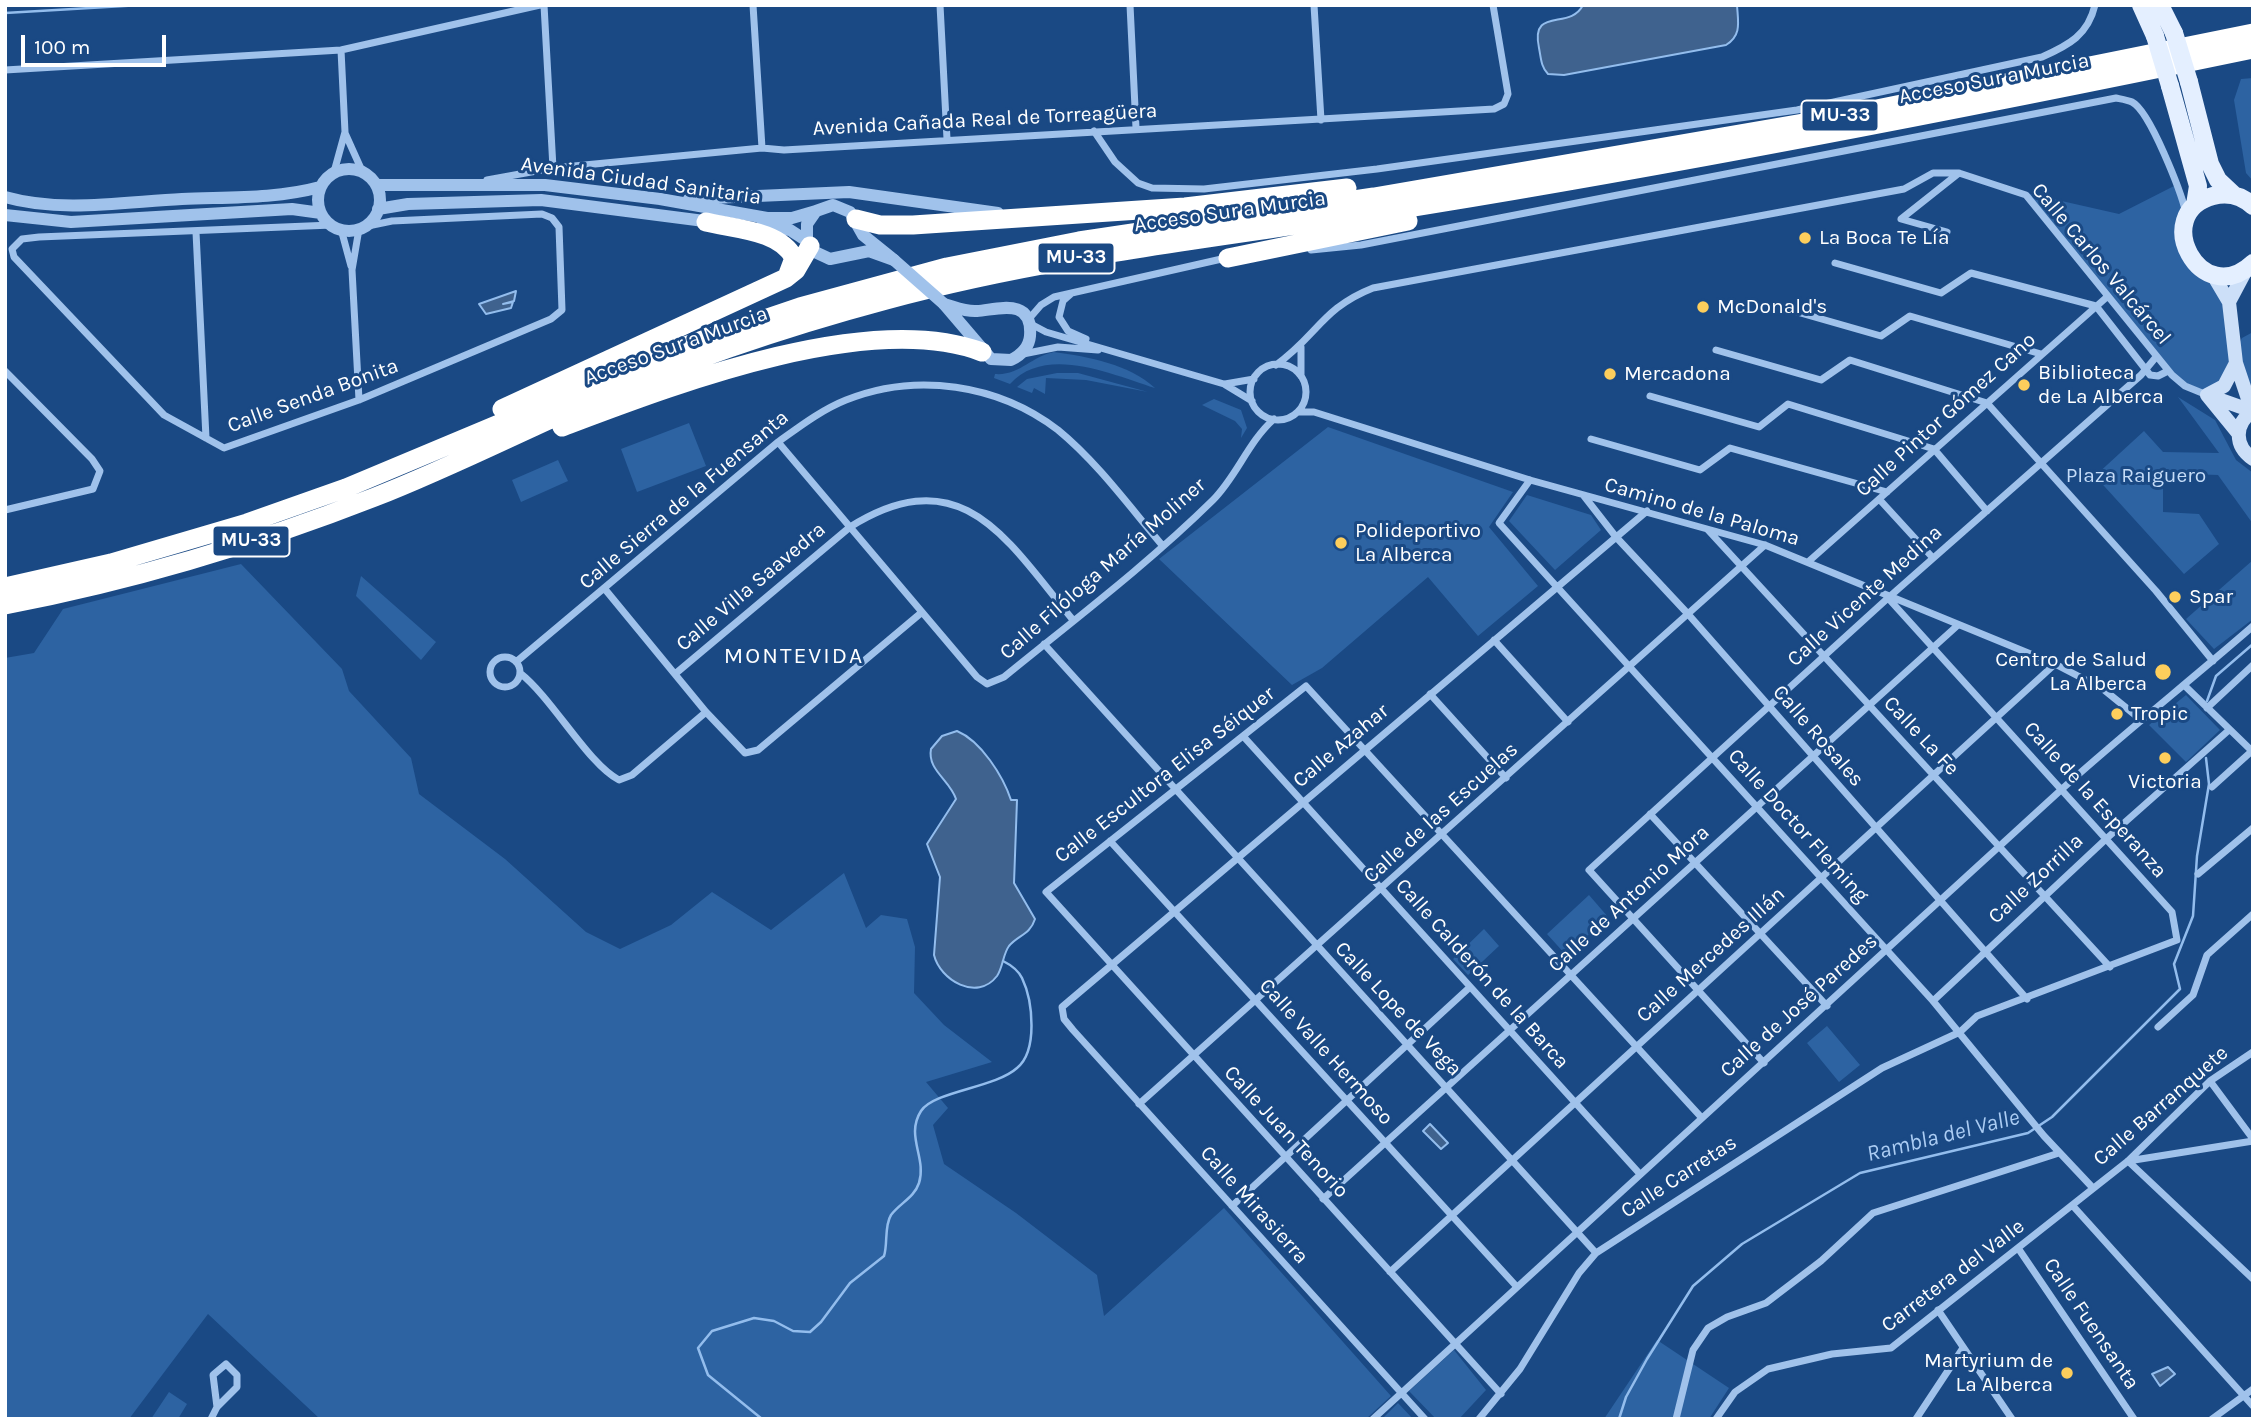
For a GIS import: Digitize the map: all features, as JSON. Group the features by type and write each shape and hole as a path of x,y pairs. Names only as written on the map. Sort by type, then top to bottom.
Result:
{"highway":[{"name":"Acceso Sur a Murcia","path":"5,587 122,560 302,504 429,454 685,346 889,282 1079,241 1426,188 1832,118 2253,33"},
{"name":"Acceso Sur a Murcia","path":"5,605 160,568 254,540 371,499 575,408 726,349 840,313 951,284 1082,257 1419,207 1689,162 2253,49"},
{"path":"1227,258 1689,162"},
{"path":"857,224 913,225 1185,207 1413,181 1426,188"},
{"path":"706,222 778,239 789,248 794,258 786,278"},
{"path":"429,454 471,425 556,382 786,278 796,270 809,244"},
{"path":"487,449 537,437 723,370 817,349 913,340 980,348"}],"main road":[{"path":"2141,5 2155,36 2198,186 2183,233 2185,247 2191,260 2213,275 2229,302 2236,363 2248,391 2252,412"},
{"path":"2161,5 2174,33 2210,164 2218,180 2247,202"},
{"path":"2191,211 2220,194 2247,202"},
{"path":"2213,275 2229,276 2249,267"},
{"path":"2229,302 2249,267"},
{"path":"2207,395 2224,386 2236,363"},
{"path":"2207,395 2252,412"},
{"path":"2207,395 2238,433"},
{"path":"2252,412 2240,424 2238,433 2241,447 2253,459"}],"street":[{"path":"5,69 341,50 542,5 553,168"},
{"path":"753,5 762,148"},
{"path":"940,5 947,139"},
{"path":"1130,5 1136,128"},
{"path":"1314,5 1321,120"},
{"name":"Avenida Cañada Real de Torreagüera","path":"468,184 553,168 762,148 784,150 1481,110 1504,104 1506,81 1493,5"},
{"path":"1094,131 1126,174 1152,188 1204,189 1377,169 1797,110 2042,57 2073,44 2091,22 2095,5"},
{"path":"321,213 318,200 320,187 334,172 345,132 341,50"},
{"path":"1028,322 1041,305 1073,292 1227,258 1361,245 2116,98 2134,103 2145,117 2191,211"},
{"path":"345,132 363,173 376,185 378,209 361,228 352,270 359,400"},
{"path":"334,172 346,169 363,173"},
{"path":"1301,347 1301,376 1306,389 1305,402 1298,412 1289,418 1274,419 1259,413 1252,401 1251,387 1254,379 1267,367 1276,365 1301,347 1317,324 1335,306 1373,288 1904,189 1940,171 1959,173"},
{"path":"1947,232 1901,219 1959,173"},
{"name":"Calle Carlos Valcárcel","path":"1959,173 2026,195 2168,371 2185,386 2207,395"},
{"name":"Avenida Ciudad Sanitaria","path":"376,185 545,185 660,199 766,218 792,218 816,211"},
{"path":"5,197 35,203 70,205 271,195 320,187"},
{"path":"660,199 729,200 849,192 1023,216"},
{"name":"Avenida Ciudad Sanitaria","path":"378,209 408,204 541,200 706,222 768,225 790,230 809,244"},
{"path":"894,260 869,251 822,257 809,244 807,224 816,211 833,205 850,212 857,224 944,304 980,348 1001,361 1058,347 1116,352"},
{"path":"5,215 71,222 292,209 321,213 337,227 352,270"},
{"name":"Calle Senda Bonita","path":"196,232 39,237 16,243 12,249 14,257 164,415 224,448 359,400 557,315 562,310 564,301 559,227 552,218 531,213 392,221 361,228"},
{"path":"845,256 856,244 857,224"},
{"path":"206,438 196,232 361,228"},
{"path":"1835,263 1941,293 1971,273 2096,306"},
{"path":"1073,292 1059,310 1061,324 1068,331 1116,352"},
{"name":"Calle Pintor Gómez Cano","path":"1808,562 2108,296"},
{"path":"944,304 975,312 997,306 1015,308 1028,322 1046,332 1224,384 1252,401"},
{"path":"1776,306 1881,336 1910,316 2041,354"},
{"name":"Calle Carlos Valcárcel","path":"2096,306 2154,376 2168,371"},
{"path":"980,348 976,325 989,309"},
{"path":"1020,355 1031,335 1028,322"},
{"path":"1716,350 1821,380 1850,360 1987,403 2156,591 2213,661"},
{"name":"Calle Vicente Medina","path":"1633,919 1589,870 1888,598 2041,464 2156,356"},
{"path":"1276,365 1294,369 1301,376"},
{"path":"5,371 92,459 100,471 93,489 5,510"},
{"path":"1224,384 1254,379"},
{"name":"Calle Sierra de la Fuensanta","path":"516,662 778,442 811,418 844,401 875,390 912,385 976,390 1028,410 1058,431 1086,457 1161,545"},
{"path":"1650,396 1759,427 1788,404 1934,449 1987,511"},
{"path":"1305,402 1314,412"},
{"name":"Camino de la Paloma","path":"1298,412 1314,412 1584,496 1647,510 1765,545 1888,598 2055,664 2104,689 2140,719"},
{"name":"Calle Filóloga María Moliner","path":"1258,436 1259,413"},
{"name":"Calle Filóloga María Moliner","path":"921,612 980,681 994,684 1214,499 1245,460 1258,436 1274,419"},
{"path":"1591,439 1700,470 1730,448 1887,492"},
{"path":"604,588 706,712 739,749 751,753 921,612 778,442"},
{"name":"Calle Doctor Fleming","path":"1530,480 1499,523 1933,1001 2034,1120 2044,1136 2092,1187"},
{"name":"Calle Rosales","path":"1584,496 1616,537 1688,614 2027,999"},
{"path":"1879,499 1933,558"},
{"name":"Calle Villa Saavedra","path":"675,674 850,527 877,510 912,500 939,500 967,510 999,532 1073,620"},
{"name":"Calle Azahar","path":"1061,1012 1066,1002 1111,963 1647,510"},
{"name":"Calle La Fe","path":"1707,529 2110,967"},
{"name":"Calle de las Escuelas","path":"1139,1104 1191,1056 1257,1002 1765,545"},
{"name":"Calle de la Esperanza","path":"1888,598 2172,912 2177,940"},
{"name":"Calle de Antonio Mora","path":"1323,1199 1958,625"},
{"name":"Calle de José Paredes","path":"1373,1419 1701,1116 1827,1006 2062,789 2140,719 2185,685 2253,626"},
{"path":"1494,640 1568,722"},
{"name":"Calle Lope de Vega","path":"1044,644 1596,1253"},
{"path":"520,673 514,683 503,687 490,676 495,660 506,656 516,662 520,673 536,685 602,767 619,780 632,775 706,712"},
{"name":"Calle Mercedes Illán","path":"1390,1272 2055,664"},
{"path":"2207,708 2253,665"},
{"path":"2185,685 2252,751 2212,787"},
{"name":"Calle Escultora Elisa Séiquer","path":"1046,892 1306,686 1365,748"},
{"path":"1430,694 1506,778"},
{"name":"Calle Zorrilla","path":"1933,1001 1984,950 2229,730"},
{"name":"Calle Calderón de la Barca","path":"1243,736 1639,1173"},
{"path":"1365,748 1701,1116"},
{"path":"1650,814 1827,1006"},
{"path":"2198,874 2253,828"},
{"name":"Calle Valle Hermoso","path":"1110,841 1517,1287"},
{"name":"Calle Juan Tenorio","path":"1046,892 1191,1056 1501,1394"},
{"path":"2158,1027 2193,995 2207,955 2253,914"},
{"path":"1633,919 1764,1063"},
{"name":"Calle Carretas","path":"1479,1419 1520,1369 1579,1273 1596,1253 1882,1068 1960,1032 1977,1016 2177,940"},
{"path":"1232,1206 1471,987"},
{"name":"Calle Mirasierra","path":"1061,1012 1065,1021 1139,1104 1425,1419"},
{"name":"Calle Barranquete","path":"2092,1187 2127,1161 2210,1081 2253,1052"},
{"path":"2127,1161 2253,1140 2210,1081"},
{"path":"1676,1419 1693,1350 1708,1328 1727,1317 1766,1303 1821,1261 1873,1213 2059,1153"},
{"path":"2127,1161 2253,1279"},
{"name":"Carretera del Valle","path":"1716,1419 1735,1392 1768,1369 1832,1354 1891,1348 2073,1206 2092,1187"},
{"path":"2073,1206 2253,1406"},
{"name":"Calle Fuensanta","path":"2018,1248 2134,1419"},
{"path":"1938,1310 2012,1419"},
{"path":"1916,1419 1963,1348"},
{"path":"211,1419 216,1407 237,1387 237,1376 226,1364 213,1375 216,1407"},
{"path":"2212,1419 2253,1389"}],"green space":[{"path":"2253,78 2253,181 2246,173 2234,100 2241,79"},
{"path":"2176,185 2184,207 2183,233 2229,302 2236,349 2242,338 2253,332 2253,394 2236,364 2207,395 2185,386 2022,192 2119,214"},
{"path":"1054,352 1121,367 1155,388 1100,370 1061,364 1042,366 1025,372 1010,384 994,378 995,374 1011,372"},
{"path":"1057,373 1078,373 1148,392 1086,380 1046,378 1045,394 1034,388 1032,393 1017,387 1027,379"},
{"name":"Plaza Raiguero","path":"2178,397 2215,420 2236,460 2253,473 2253,524 2218,475 2163,473 2163,512 2199,514 2219,544 2184,574 2095,476 2144,431 2163,452 2219,453"},
{"path":"1214,399 1241,410 1247,428 1241,438 1242,429 1235,421 1202,405"},
{"path":"689,423 706,466 637,492 621,449"},
{"name":"Polideportivo La Alberca","path":"1328,427 1513,492 1489,527 1538,586 1478,636 1428,577 1322,668 1292,685 1159,559"},
{"path":"558,460 568,481 521,502 512,480"},
{"path":"1527,495 1591,515 1601,530 1555,570 1509,521"},
{"path":"2253,560 2253,619 2214,649 2186,619"},
{"path":"241,564 342,669 349,691 411,758 419,794 505,859 586,932 620,949 671,925 712,892 771,930 844,873 866,928 881,915 907,919 915,947 914,993 944,1025 992,1062 926,1082 948,1108 933,1125 944,1164 1016,1213 1097,1275 1104,1316 1224,1208 1391,1396 1366,1419 320,1419 208,1314 129,1419 5,1419 5,658 34,653 63,609"},
{"path":"361,576 436,642 421,660 356,596"},
{"path":"2186,695 2220,730 2186,762 2149,725"},
{"path":"1589,895 1608,917 1566,955 1547,934"},
{"path":"1484,929 1499,946 1468,975 1453,959"},
{"path":"1827,1026 1860,1065 1839,1082 1807,1043"},
{"path":"1657,1340 1729,1388 1709,1419 1604,1419"},
{"path":"1454,1350 1486,1390 1459,1419 1436,1419 1409,1391"},
{"path":"169,1392 187,1404 178,1419 151,1419"},
{"path":"1398,1403 1413,1419 1382,1419"}],"shaded area":[{"path":"1583,5 1737,5 1738,28 1735,37 1726,45 1564,75 1548,74 1539,48 1540,27 1577,13"},
{"path":"516,291 514,301 503,304 513,302 511,308 486,314 479,304"},
{"path":"957,731 983,751 1003,780 1011,800 1017,800 1014,883 1035,919 1027,932 1009,946 997,976 989,984 980,987 960,985 951,979 934,955 940,877 927,844 956,799 932,763 931,749 942,736"},
{"path":"1430,1124 1448,1143 1441,1149 1423,1131"},
{"path":"2168,1367 2175,1374 2160,1386 2152,1374"}],"waterway":[{"path":"5,13 141,5"},
{"name":"Rambla del Valle","path":"2207,701 2216,676 2253,644"},
{"name":"Rambla del Valle","path":"1619,1419 1626,1397 1647,1359 1693,1286 1742,1244 1860,1173 2028,1133 2052,1117 2180,989 2174,964 2193,916 2197,856 2209,784 2206,758"},
{"path":"762,1419 708,1375 698,1348 712,1331 754,1318 774,1321 793,1331 810,1332 821,1322 850,1283 884,1256 889,1219 914,1193 919,1183 921,1174 915,1129 921,1111 938,1099 1007,1075 1024,1060 1031,1038 1029,999 1022,978 1003,961"}],"place":[{"name":"La Boca Te Lía","path":"1805,238"},
{"name":"McDonald's","path":"1703,307"},
{"name":"Mercadona","path":"1610,374"},
{"name":"Biblioteca de La Alberca","path":"2024,385"},
{"name":"Polideportivo La Alberca","path":"1341,543"},
{"name":"Spar","path":"2175,597"},
{"name":"Centro de Salud La Alberca","path":"2163,672"},
{"name":"Tropic","path":"2117,714"},
{"name":"Victoria","path":"2165,758"},
{"name":"Martyrium de La Alberca","path":"2067,1373"}],"district":[{"name":"MONTEVIDA","path":"794,656"}]}
